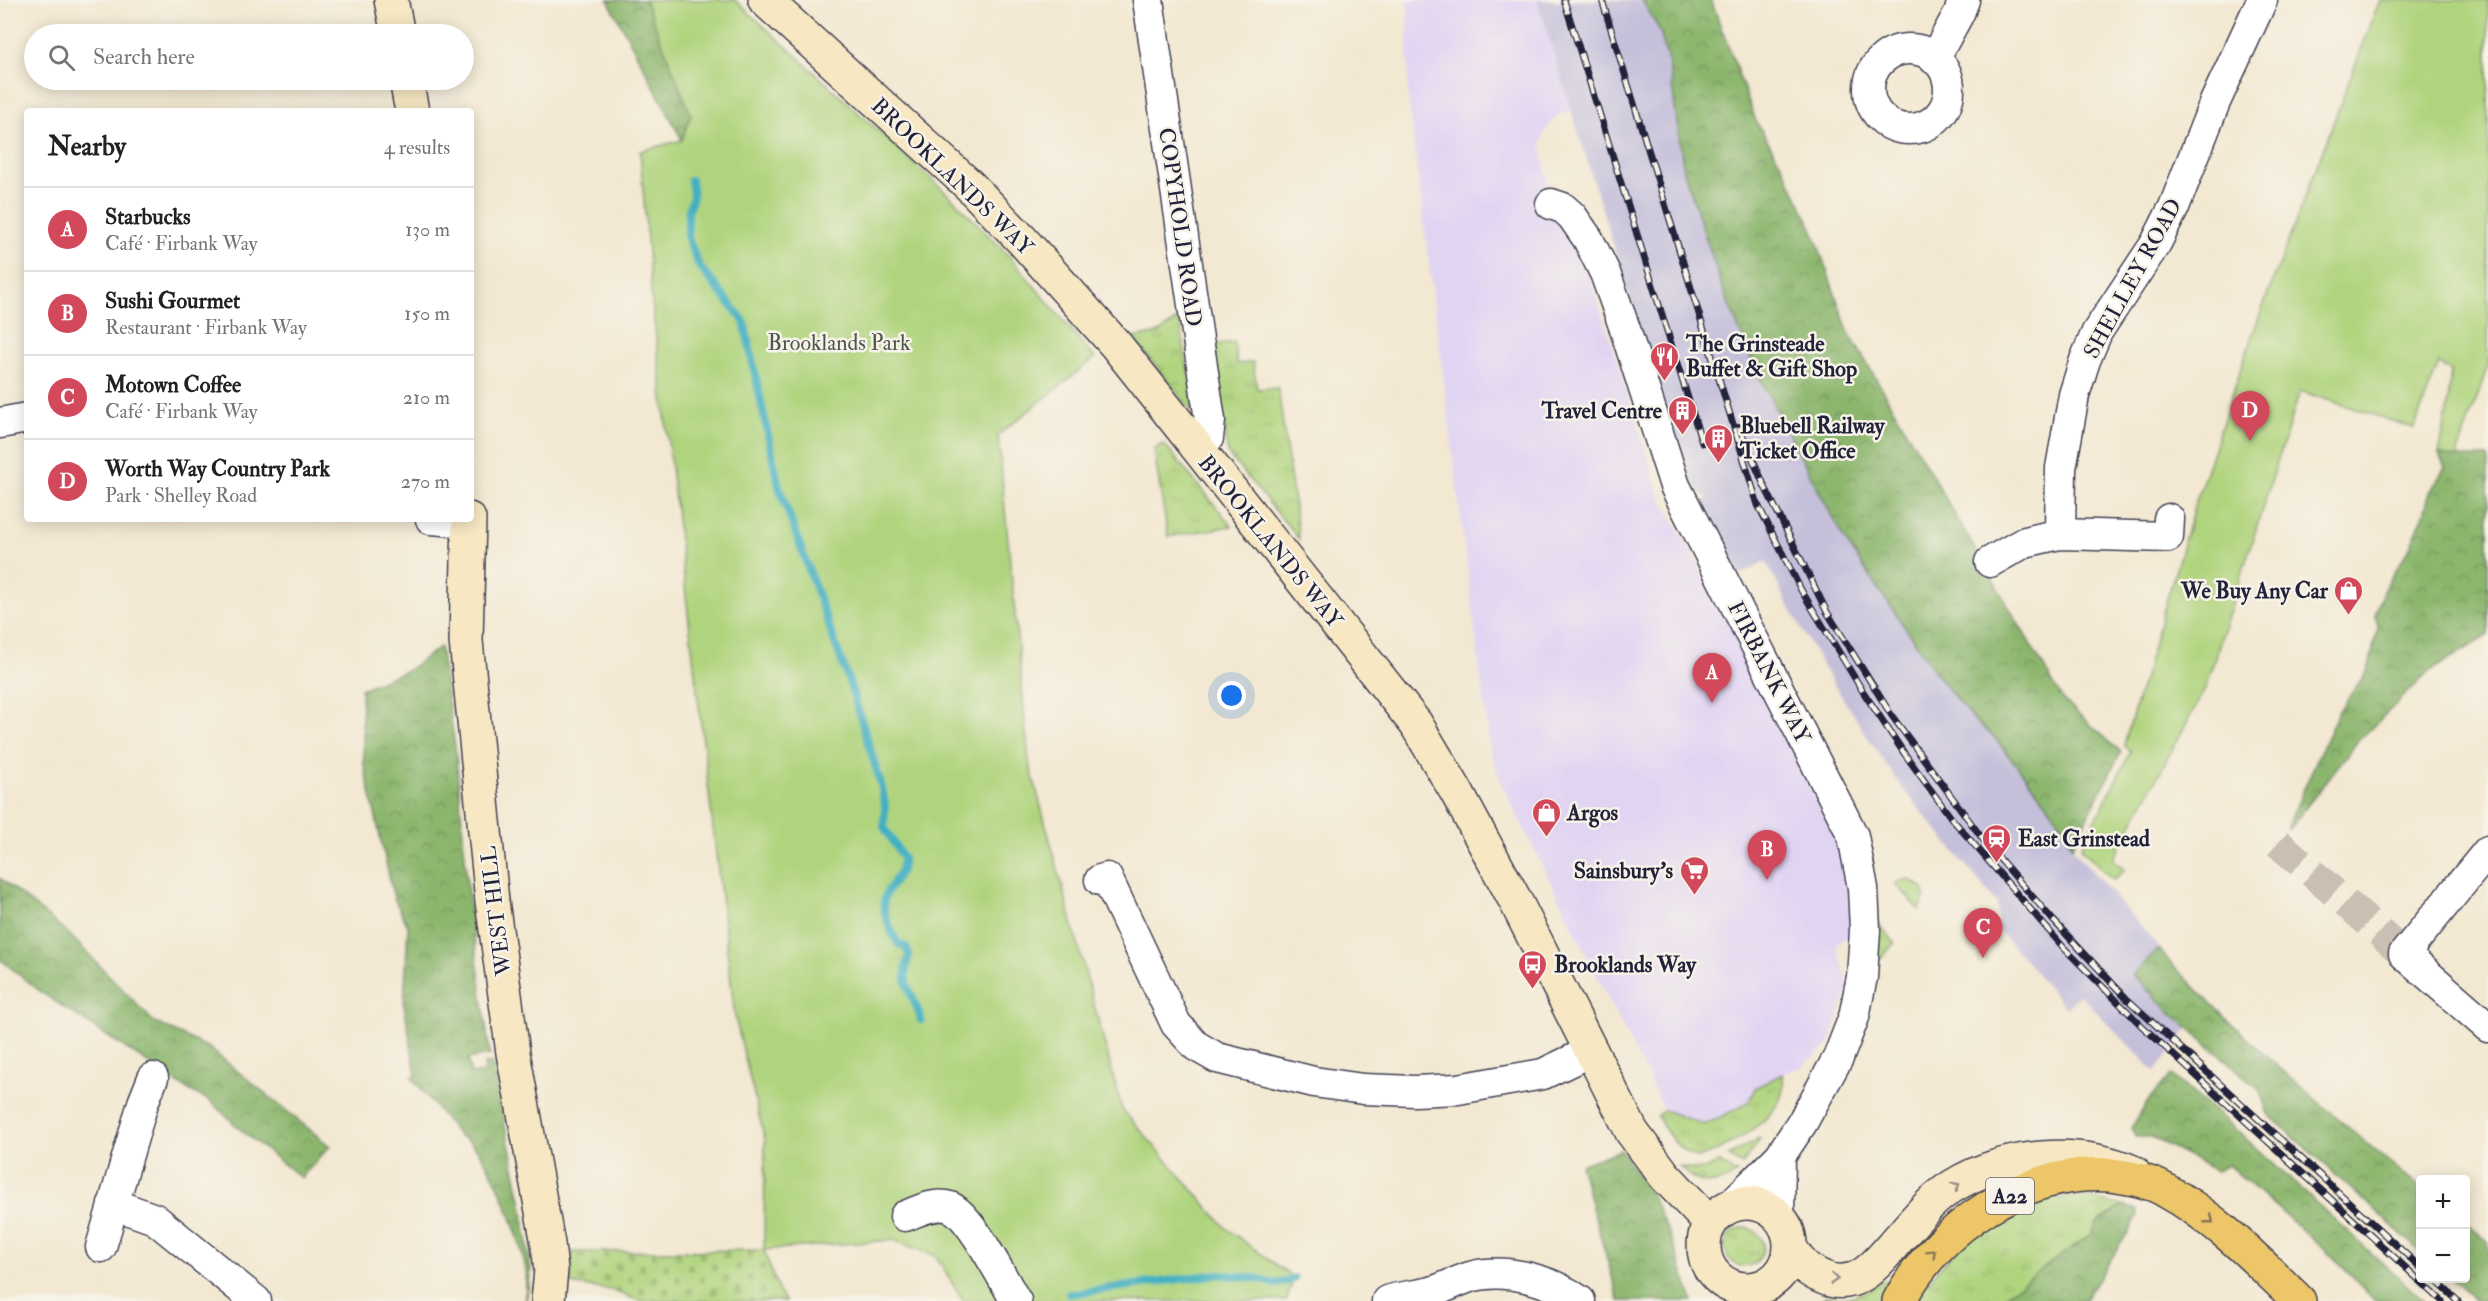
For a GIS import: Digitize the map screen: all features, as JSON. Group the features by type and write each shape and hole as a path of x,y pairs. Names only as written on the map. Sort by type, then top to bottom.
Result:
{"highway":[{"name":"A22","path":"1899,1301 1922,1264 1968,1221 1987,1208 2050,1180 2100,1175 2121,1176 2161,1188 2203,1214 2247,1250 2299,1301"}],"main road":[{"path":"391,0 396,24"},
{"name":"BROOKLANDS WAY","path":"765,0 970,186 1116,345 1416,724 1456,790 1515,900 1632,1132 1665,1176 1720,1214"},
{"path":"408,90 411,108"},
{"name":"WEST HILL","path":"469,522 466,640 483,812 513,1053 548,1244 551,1270 548,1301"},
{"path":"1785,1232 1782,1271 1764,1294 1734,1287 1718,1288 1706,1263 1703,1250 1704,1236 1720,1214 1751,1203 1762,1205 1785,1232 1806,1270 1838,1281 1859,1277 1881,1261 1932,1203 1952,1187 1998,1167 2021,1161 2069,1157 2092,1159 2122,1168 2161,1188"}],"street":[{"name":"COPYHOLD ROAD","path":"1148,0 1210,420 1208,438 1197,449"},
{"path":"1934,59 1964,0"},
{"name":"SHELLEY ROAD","path":"2060,534 2061,468 2074,395 2085,360 2097,332 2156,243 2174,207 2215,102 2262,0"},
{"name":"FIRBANK WAY","path":"1551,204 1563,208 1572,216 1588,239 1605,273 1675,486 1853,836 1861,869 1864,930 1862,978 1854,1017 1838,1058 1802,1123 1780,1156 1720,1214"},
{"path":"0,423 24,419"},
{"path":"1990,562 2025,542 2060,534 2168,537 2169,519"},
{"path":"2488,850 2404,954 2488,1028"},
{"path":"1100,880 1107,878 1176,1024 1196,1046 1217,1058 1314,1082 1363,1089 1414,1091 1458,1089 1543,1074 1591,1051"},
{"path":"101,1246 142,1102 153,1078"},
{"path":"1780,1156 1785,1232"},
{"path":"113,1204 155,1220 256,1301"},
{"path":"905,1216 933,1206 949,1207 964,1216 1016,1301"},
{"path":"1387,1301 1400,1296 1426,1293 1448,1287 1470,1277 1487,1274 1504,1274 1548,1284 1580,1301"}],"shaded area":[{"path":"1408,0 1537,0 1571,110 1552,121 1544,133 1541,144 1555,221 1589,274 1660,495 1741,644 1836,840 1849,882 1851,934 1836,945 1849,986 1829,1045 1799,1069 1795,1068 1755,1088 1748,1103 1705,1125 1664,1110 1502,785 1490,750 1408,97"},
{"path":"1537,0 1711,0 1756,121 1783,167 1812,228 1848,331 2063,700 2121,752 2072,848 2152,939 2158,949 2208,1002 2155,1072 2080,995 2066,1008 1998,929 1997,903 1903,789 1866,735 1824,669 1766,561 1737,576 1701,506 1708,498 1692,487 1683,470"}],"green space":[{"path":"608,0 645,0 691,115 682,140"},
{"name":"Brooklands Park","path":"645,0 735,0 954,200 1008,255 1095,358 998,435 1029,762 1122,1109 1226,1228 1294,1278 1286,1301 963,1301 936,1256 893,1240 764,1250 765,1140 735,1017 652,303 640,151 682,140 691,115"},
{"path":"1642,0 1711,0 1756,121 1783,167 1812,228 1848,331 2063,700 2121,752 2072,847 2063,826 2048,805 1994,737 1974,720 1943,683 1843,537 1756,371 1723,290 1684,171 1669,65 1660,31"},
{"path":"2380,0 2488,0 2488,365 2456,458 2439,454 2448,407 2451,372 2439,363 2414,428 2300,391 2205,689 2113,859 2125,870 2113,880 2081,848 2131,751 2124,745 2195,504 2253,333"},
{"path":"1178,319 1194,410 1192,411 1133,338 1159,333"},
{"path":"1234,342 1237,364 1253,362 1257,389 1278,388 1299,539 1228,454 1213,345"},
{"path":"2451,371 2456,457 2488,457 2488,635 2430,671 2357,742 2289,829 2287,827 2338,712 2368,670 2378,627 2375,615 2384,589 2410,547 2424,514 2430,492 2445,468 2439,454 2448,407"},
{"path":"1164,444 1232,526 1168,537 1154,451"},
{"path":"440,647 456,753 468,893 490,1055 468,1059 471,1074 485,1072 484,1064 492,1063 522,1205 531,1269 526,1301 523,1256 511,1217 493,1174 471,1143 459,1136 412,1078 416,1075 404,1005 408,926 394,898 364,765 361,689 408,670"},
{"path":"0,878 68,933 154,1022 209,1048 330,1146 301,1178 242,1131 210,1101 189,1090 42,993 0,959"},
{"path":"1908,879 1922,887 1925,895 1920,910 1895,883"},
{"path":"1876,921 1895,943 1876,962"},
{"path":"2158,949 2220,1012 2285,1072 2416,1184 2416,1247 2268,1114 2259,1089 2169,1011 2133,975"},
{"path":"1782,1074 1783,1089 1778,1103 1768,1116 1756,1127 1726,1146 1698,1158 1679,1146 1657,1116 1664,1110 1705,1125 1748,1103 1755,1088"},
{"path":"2171,1075 2224,1119 2424,1301 2375,1301 2334,1258 2228,1165 2216,1171 2152,1137 2136,1137 2131,1128 2151,1097"},
{"path":"1761,1138 1742,1165 1728,1156"},
{"path":"1621,1150 1650,1193 1669,1233 1693,1301 1619,1301 1580,1165"},
{"path":"1718,1162 1737,1173 1721,1181 1707,1183 1693,1178 1679,1167 1699,1169"},
{"path":"2078,1196 2124,1206 2098,1222 2091,1234 1998,1301 1911,1301 1968,1236 2019,1207 2049,1199"},
{"path":"2124,1206 2137,1210 2138,1217 2084,1301 1998,1301 2091,1234 2098,1222"},
{"path":"2470,1226 2488,1241 2488,1301 2475,1301 2455,1283 2470,1283"},
{"path":"1744,1228 1757,1234 1763,1247 1757,1260 1744,1266 1731,1260 1725,1247 1731,1234"},
{"path":"764,1250 779,1292 786,1301 640,1301 611,1290 570,1284 572,1252"},
{"path":"1883,1280 1888,1283 1879,1301 1824,1301 1825,1296 1841,1298 1856,1296 1870,1290"}],"waterway":[{"path":"691,180 693,196 688,213 688,238 699,266 744,321 779,487 852,690 882,788 885,806 884,827 903,858 901,871 886,893 884,908 898,944 906,947 909,956 906,967 907,982 921,1020"},
{"path":"1069,1294 1218,1274 1260,1279 1275,1284 1294,1278"}],"tunnel":[{"path":"2278,843 2404,954"}],"railway":[{"path":"1564,0 1702,443"},
{"path":"1602,0 1758,505 1801,590 1862,690 1952,819 2064,948 2142,1026 2442,1301"},
{"path":"1739,427 1764,485 1827,612 1892,716 1985,842 2052,919 2126,998 2416,1263"},
{"path":"2438,1283 2458,1301"}],"place":[{"name":"The Grinsteade Buffet & Gift Shop","path":"1665,382"},
{"name":"Travel Centre","path":"1683,436"},
{"name":"Worth Way Country Park","path":"2250,441"},
{"name":"Bluebell Railway Ticket Office","path":"1719,464"},
{"name":"We Buy Any Car","path":"2349,616"},
{"name":"Starbucks","path":"1712,703"},
{"name":"Argos","path":"1546,838"},
{"name":"East Grinstead","path":"1997,864"},
{"name":"Sushi Gourmet","path":"1767,880"},
{"name":"Sainsbury's","path":"1694,896"},
{"name":"Motown Coffee","path":"1983,958"},
{"name":"Brooklands Way","path":"1533,990"}]}
